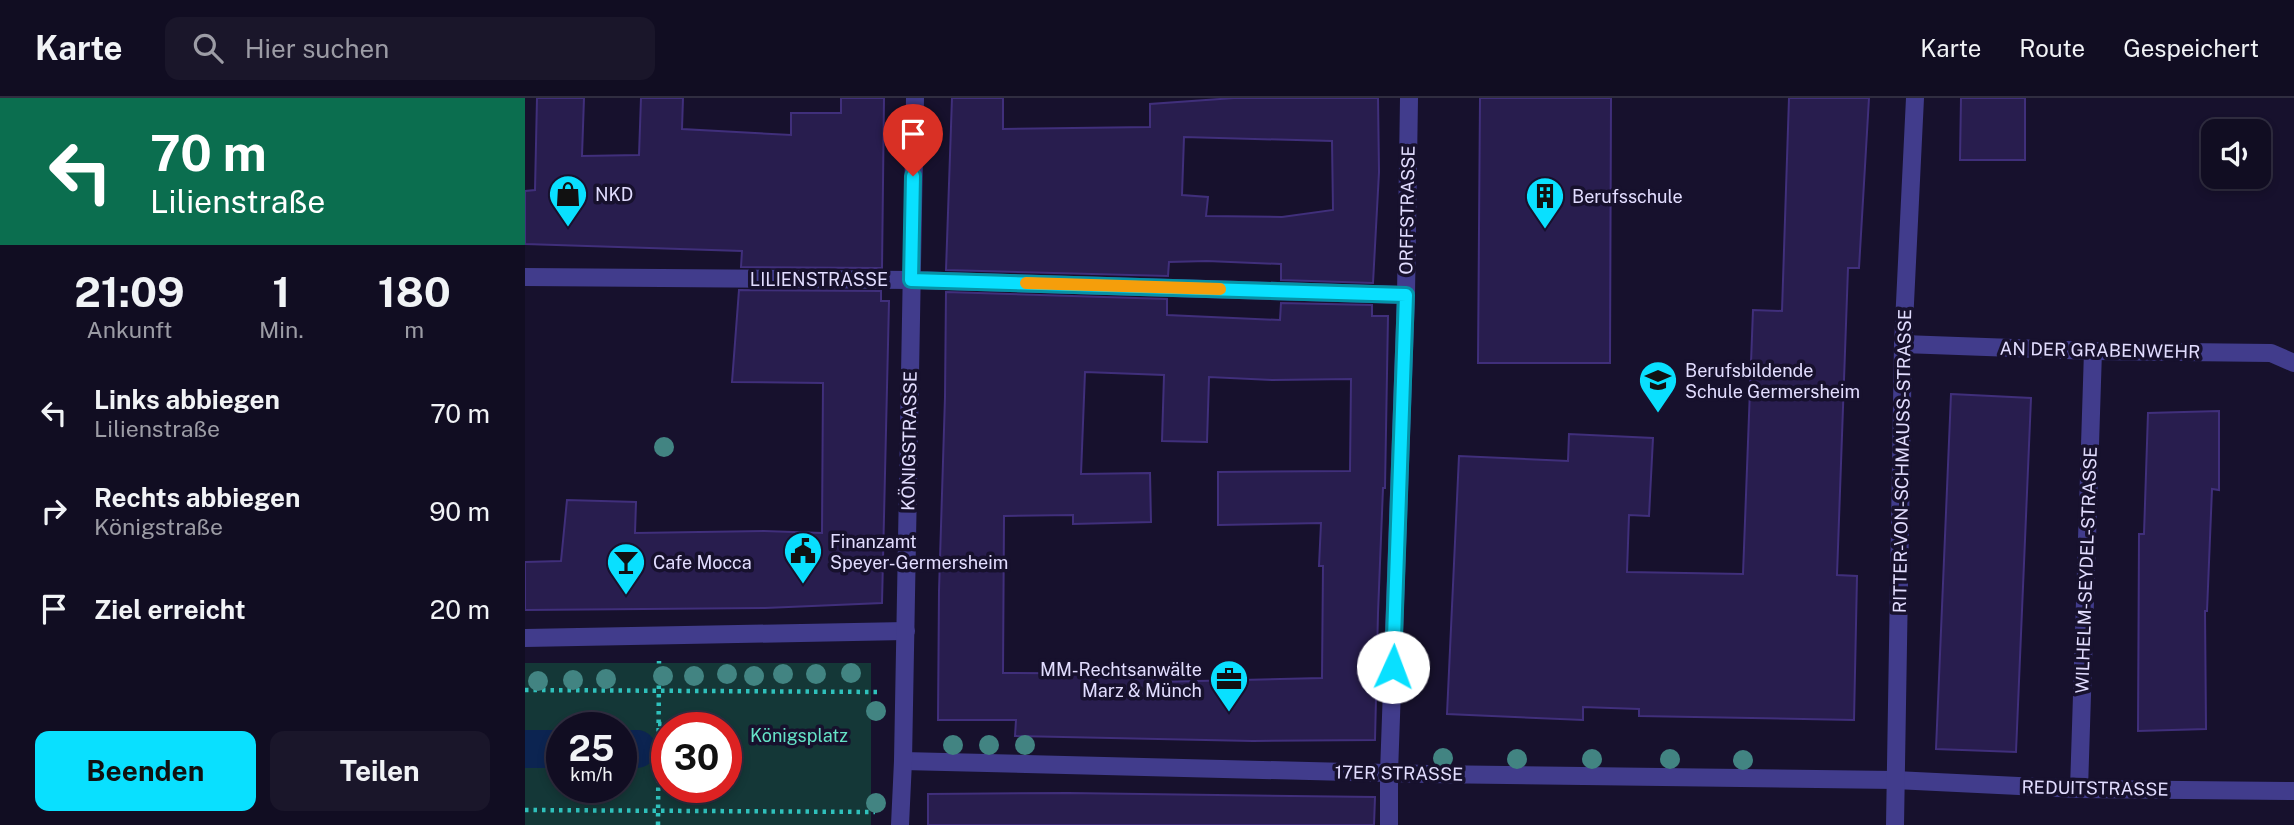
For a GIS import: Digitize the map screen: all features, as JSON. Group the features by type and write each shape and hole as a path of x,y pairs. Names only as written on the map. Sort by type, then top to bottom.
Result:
{"street":[{"name":"KÖNIGSTRASSE","path":"900,818 905,692 915,98"},
{"name":"ORFFSTRASSE","path":"1389,825 1406,295 1409,98"},
{"name":"RITTER-VON-SCHMAUSS-STRASSE","path":"1895,825 1903,344 1915,98"},
{"name":"LILIENSTRASSE","path":"525,277 911,280 1406,295"},
{"name":"AN DER GRABENWEHR","path":"1903,344 2093,351 2270,353 2294,363"},
{"name":"WILHELM-SEYDEL-STRASSE","path":"2079,789 2093,351"},
{"path":"525,638 906,631"},
{"name":"17ER STRASSE","path":"903,761 1389,773 1895,779"},
{"name":"REDUITSTRASSE","path":"1895,779 2079,789 2294,790"}],"path":[{"path":"659,635 659,712"},
{"path":"525,690 905,692"},
{"path":"657,825 658,803"},
{"path":"525,810 658,810 900,818"}],"green space":[{"name":"Königsplatz","path":"525,663 871,663 871,825 525,825"}],"building":[{"path":"537,98 584,98 582,156 639,155 641,98 683,98 682,129 791,135 791,113 841,113 841,98 884,98 882,268 741,267 742,251 525,244 525,191 535,190"},
{"path":"952,98 1003,98 1003,129 1150,127 1150,104 1234,98 1378,98 1379,172 1373,283 1281,280 1281,264 1207,261 1169,262 1168,276 946,270","holes":["1184,137 1332,141 1333,210 1282,217 1206,216 1208,197 1182,195"]},
{"name":"Berufsschule","path":"1480,98 1611,98 1610,363 1478,363"},
{"path":"1789,98 1869,98 1859,268 1848,268 1837,575 1857,576 1854,720 1639,716 1639,709 1583,707 1583,720 1447,714 1459,456 1568,461 1569,434 1653,438 1649,516 1629,515 1627,572 1743,574 1753,310 1782,311"},
{"path":"1961,98 2025,98 2025,160 1960,160"},
{"path":"739,290 881,291 881,301 889,301 882,603 765,608 525,610 525,562 561,561 567,500 636,502 635,533 822,533 823,383 732,382"},
{"path":"946,292 1167,299 1167,315 1280,320 1281,303 1372,305 1372,316 1388,316 1385,488 1375,740 1253,741 1015,736 1016,720 938,720","holes":["1085,372 1164,375 1162,441 1207,442 1209,377 1272,380 1351,379 1350,471 1218,472 1218,525 1321,523 1319,566 1323,566 1322,678 1156,682 1155,674 1003,673 1004,516 1073,515 1073,524 1151,522 1150,473 1081,474"]},
{"path":"1951,394 2031,398 2016,752 1936,749"},
{"path":"2219,411 2219,490 2212,489 2205,611 2206,729 2138,731 2139,534 2144,534 2148,413"},
{"path":"928,794 1375,797 1374,825 928,825"}],"waterway":[{"path":"525,749 546,749"}],"slow traffic":[{"path":"1026,283 1220,289"}],"place":[{"name":"NKD","path":"568,228"},
{"name":"Berufsschule","path":"1545,230"},
{"name":"Berufsbildende Schule Germersheim","path":"1658,414"},
{"name":"Finanzamt Speyer-Germersheim","path":"803,585"},
{"name":"Cafe Mocca","path":"626,596"},
{"name":"MM-Rechtsanwälte Marz & Münch","path":"1229,713"}],"route":[{"path":"913,176 911,280 1406,295 1393,667"}]}
